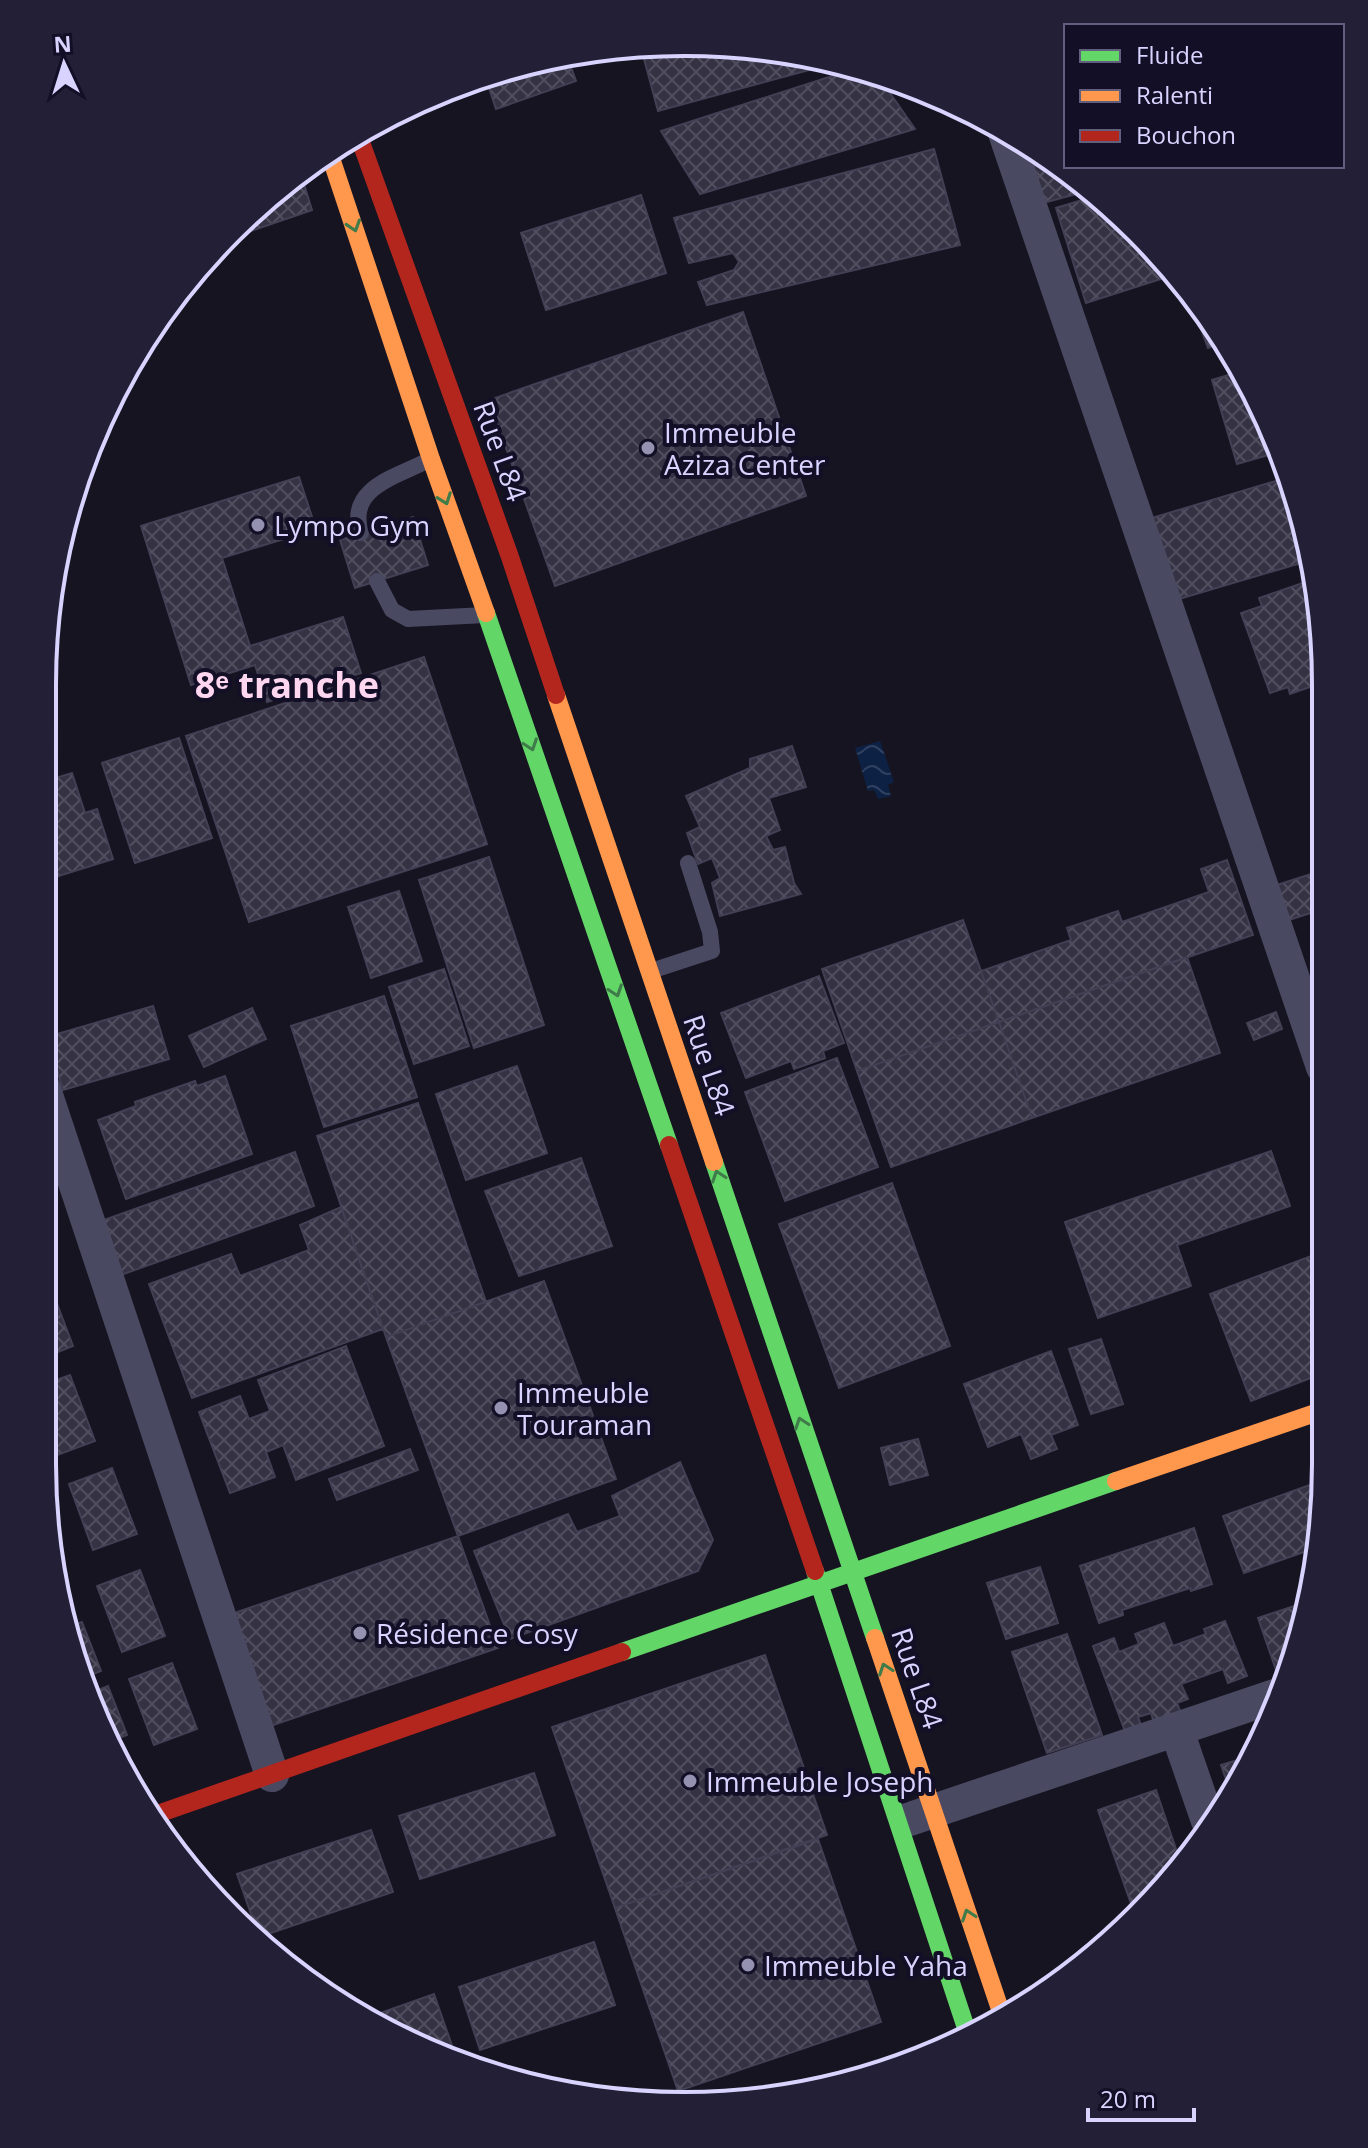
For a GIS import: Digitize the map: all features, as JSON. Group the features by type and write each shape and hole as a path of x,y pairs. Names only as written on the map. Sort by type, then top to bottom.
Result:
{"street":[{"name":"Rue L84","path":"362,145 510,557 999,2007"},
{"path":"1010,148 1312,1035"},
{"path":"333,164 431,459 819,1583 965,2025"},
{"path":"56,1125 272,1775"},
{"path":"162,1813 1312,1414"},
{"path":"897,1824 1266,1699"},
{"path":"1177,1731 1205,1814"}],"lane":[{"path":"361,533 356,518 358,505 366,493 431,459"},
{"path":"377,581 392,610 408,619 487,615"},
{"path":"650,971 712,951 710,932 688,863"}],"water":[{"path":"880,741 894,782 888,785 891,796 878,799 874,790 868,791 855,748"}],"building":[{"path":"643,57 725,57 812,69 658,111"},
{"path":"571,66 576,81 496,109 489,87"},
{"path":"836,75 888,90 915,129 700,194 661,131"},
{"path":"934,149 960,245 707,305 698,282 734,270 739,262 733,253 689,263 674,218"},
{"path":"1017,152 1076,194 1032,206"},
{"path":"304,184 312,210 249,232"},
{"path":"641,195 666,273 546,310 521,233"},
{"path":"1083,200 1128,240 1163,278 1086,303 1056,208"},
{"name":"Immeuble Aziza Center","path":"743,312 806,496 555,586 489,400"},
{"path":"1200,327 1213,346 1208,348"},
{"path":"1230,374 1268,455 1237,464 1212,380"},
{"path":"299,477 316,529 222,558 250,646 343,617 361,673 267,702 255,665 191,685 141,526"},
{"path":"1278,480 1300,563 1169,602 1145,520"},
{"path":"413,517 428,565 355,588 340,540"},
{"path":"1304,583 1311,643 1312,686 1290,694 1288,687 1270,693 1241,613 1262,606 1259,598"},
{"path":"424,657 487,844 249,922 186,736"},
{"path":"179,738 212,838 135,863 102,763"},
{"path":"792,746 806,787 769,798 780,830 766,836 773,850 785,847 794,883 801,894 720,916 712,883 720,878 712,858 698,864 687,833 700,827 686,796 750,768 750,759"},
{"path":"72,773 85,813 97,809 113,859 56,877 56,778"},
{"path":"489,857 544,1025 474,1048 419,880"},
{"path":"1227,860 1253,935 999,1022 981,971 1071,940 1067,928 1118,911 1122,922 1209,892 1201,869"},
{"path":"1312,874 1312,913 1289,920 1277,885"},
{"path":"399,891 422,961 371,978 348,907"},
{"path":"963,920 999,1022 857,1071 822,969"},
{"path":"1187,957 1220,1053 1032,1118 999,1022"},
{"path":"444,969 469,1046 414,1064 389,987"},
{"path":"819,976 844,1043 823,1051 825,1058 794,1069 791,1061 746,1078 721,1013"},
{"path":"384,996 417,1097 324,1127 291,1026"},
{"path":"153,1006 169,1059 63,1090 56,1067 56,1034"},
{"path":"252,1008 266,1039 204,1067 189,1036"},
{"path":"1276,1012 1282,1029 1254,1040 1247,1023"},
{"path":"999,1022 1032,1118 891,1167 857,1071"},
{"path":"837,1058 878,1167 785,1201 745,1092"},
{"path":"517,1066 547,1153 466,1180 436,1094"},
{"path":"225,1076 252,1154 126,1199 98,1120 136,1106 135,1102 195,1081 197,1086"},
{"path":"418,1103 486,1302 386,1337 317,1136"},
{"path":"1271,1151 1290,1206 1177,1245 1191,1286 1098,1318 1065,1222"},
{"path":"295,1152 314,1206 118,1276 98,1222"},
{"path":"581,1158 612,1246 519,1276 485,1191"},
{"path":"892,1183 950,1346 839,1388 779,1224"},
{"path":"341,1207 383,1329 192,1398 149,1284 231,1254 240,1276 309,1250 300,1225"},
{"path":"1312,1256 1312,1377 1251,1401 1210,1294"},
{"name":"Immeuble Touraman","path":"544,1281 616,1479 458,1536 386,1337"},
{"path":"56,1301 73,1346 56,1353"},
{"path":"1101,1339 1123,1404 1091,1414 1069,1349"},
{"path":"346,1346 384,1446 296,1480 283,1445 266,1452 275,1477 230,1493 199,1412 240,1396 249,1419 270,1411 258,1380"},
{"path":"1051,1351 1078,1425 1051,1435 1057,1449 1031,1459 1021,1434 988,1447 964,1384"},
{"path":"70,1375 95,1441 56,1456 56,1380"},
{"path":"918,1439 928,1475 890,1485 881,1448"},
{"path":"410,1449 418,1470 337,1500 329,1479"},
{"path":"680,1462 713,1540 698,1571 510,1639 474,1551 568,1514 577,1532 620,1516 612,1496"},
{"path":"112,1468 137,1534 93,1550 69,1484"},
{"path":"1312,1484 1306,1551 1244,1573 1223,1516"},
{"path":"1194,1528 1212,1584 1122,1610 1123,1615 1099,1623 1080,1566"},
{"name":"Résidence Cosy","path":"458,1536 498,1648 259,1730 223,1617"},
{"path":"1040,1567 1058,1623 1006,1639 987,1583"},
{"path":"140,1570 165,1636 122,1652 97,1586"},
{"path":"1296,1605 1276,1670 1258,1618"},
{"path":"1225,1621 1247,1676 1228,1683 1223,1669 1181,1684 1188,1699 1177,1703 1181,1713 1154,1723 1151,1713 1138,1717 1142,1728 1126,1734 1093,1646 1114,1638 1119,1652 1139,1644 1135,1634 1164,1623 1173,1646 1206,1634 1204,1629"},
{"path":"82,1622 101,1671 92,1674 76,1624"},
{"path":"1067,1634 1102,1735 1047,1753 1012,1652"},
{"name":"Immeuble Joseph","path":"765,1655 827,1835 615,1908 552,1727"},
{"path":"172,1663 197,1729 154,1745 129,1679"},
{"path":"108,1686 127,1735 119,1738 98,1690"},
{"path":"1237,1760 1226,1781 1221,1765"},
{"path":"534,1773 555,1835 420,1879 399,1816"},
{"path":"1156,1790 1177,1852 1131,1904 1098,1810"},
{"path":"371,1830 393,1892 268,1934 253,1920 237,1874"},
{"name":"Immeuble Yaha","path":"818,1839 881,2022 678,2091 615,1908"},
{"path":"594,1942 615,2005 480,2050 459,1987"},
{"path":"434,1994 453,2047 406,2027 380,2013"}],"traffic: fast":[{"path":"486,613 669,1145"},
{"path":"714,1162 875,1638"},
{"path":"622,1652 1116,1481"},
{"path":"815,1571 965,2025"}],"traffic: slow":[{"path":"333,164 486,613"},
{"path":"556,695 714,1162"},
{"path":"1116,1481 1312,1414"},
{"path":"875,1638 999,2007"}],"traffic: jam":[{"path":"362,145 510,557 556,695"},
{"path":"669,1145 815,1571"},
{"path":"162,1813 622,1652"}],"place":[{"name":"Immeuble Aziza Center","path":"648,448"},
{"name":"Lympo Gym","path":"258,525"},
{"name":"Immeuble Touraman","path":"501,1408"},
{"name":"Résidence Cosy","path":"360,1633"},
{"name":"Immeuble Joseph","path":"690,1781"},
{"name":"Immeuble Yaha","path":"748,1965"}],"district":[{"name":"8ᵉ tranche","path":"287,684"}]}
